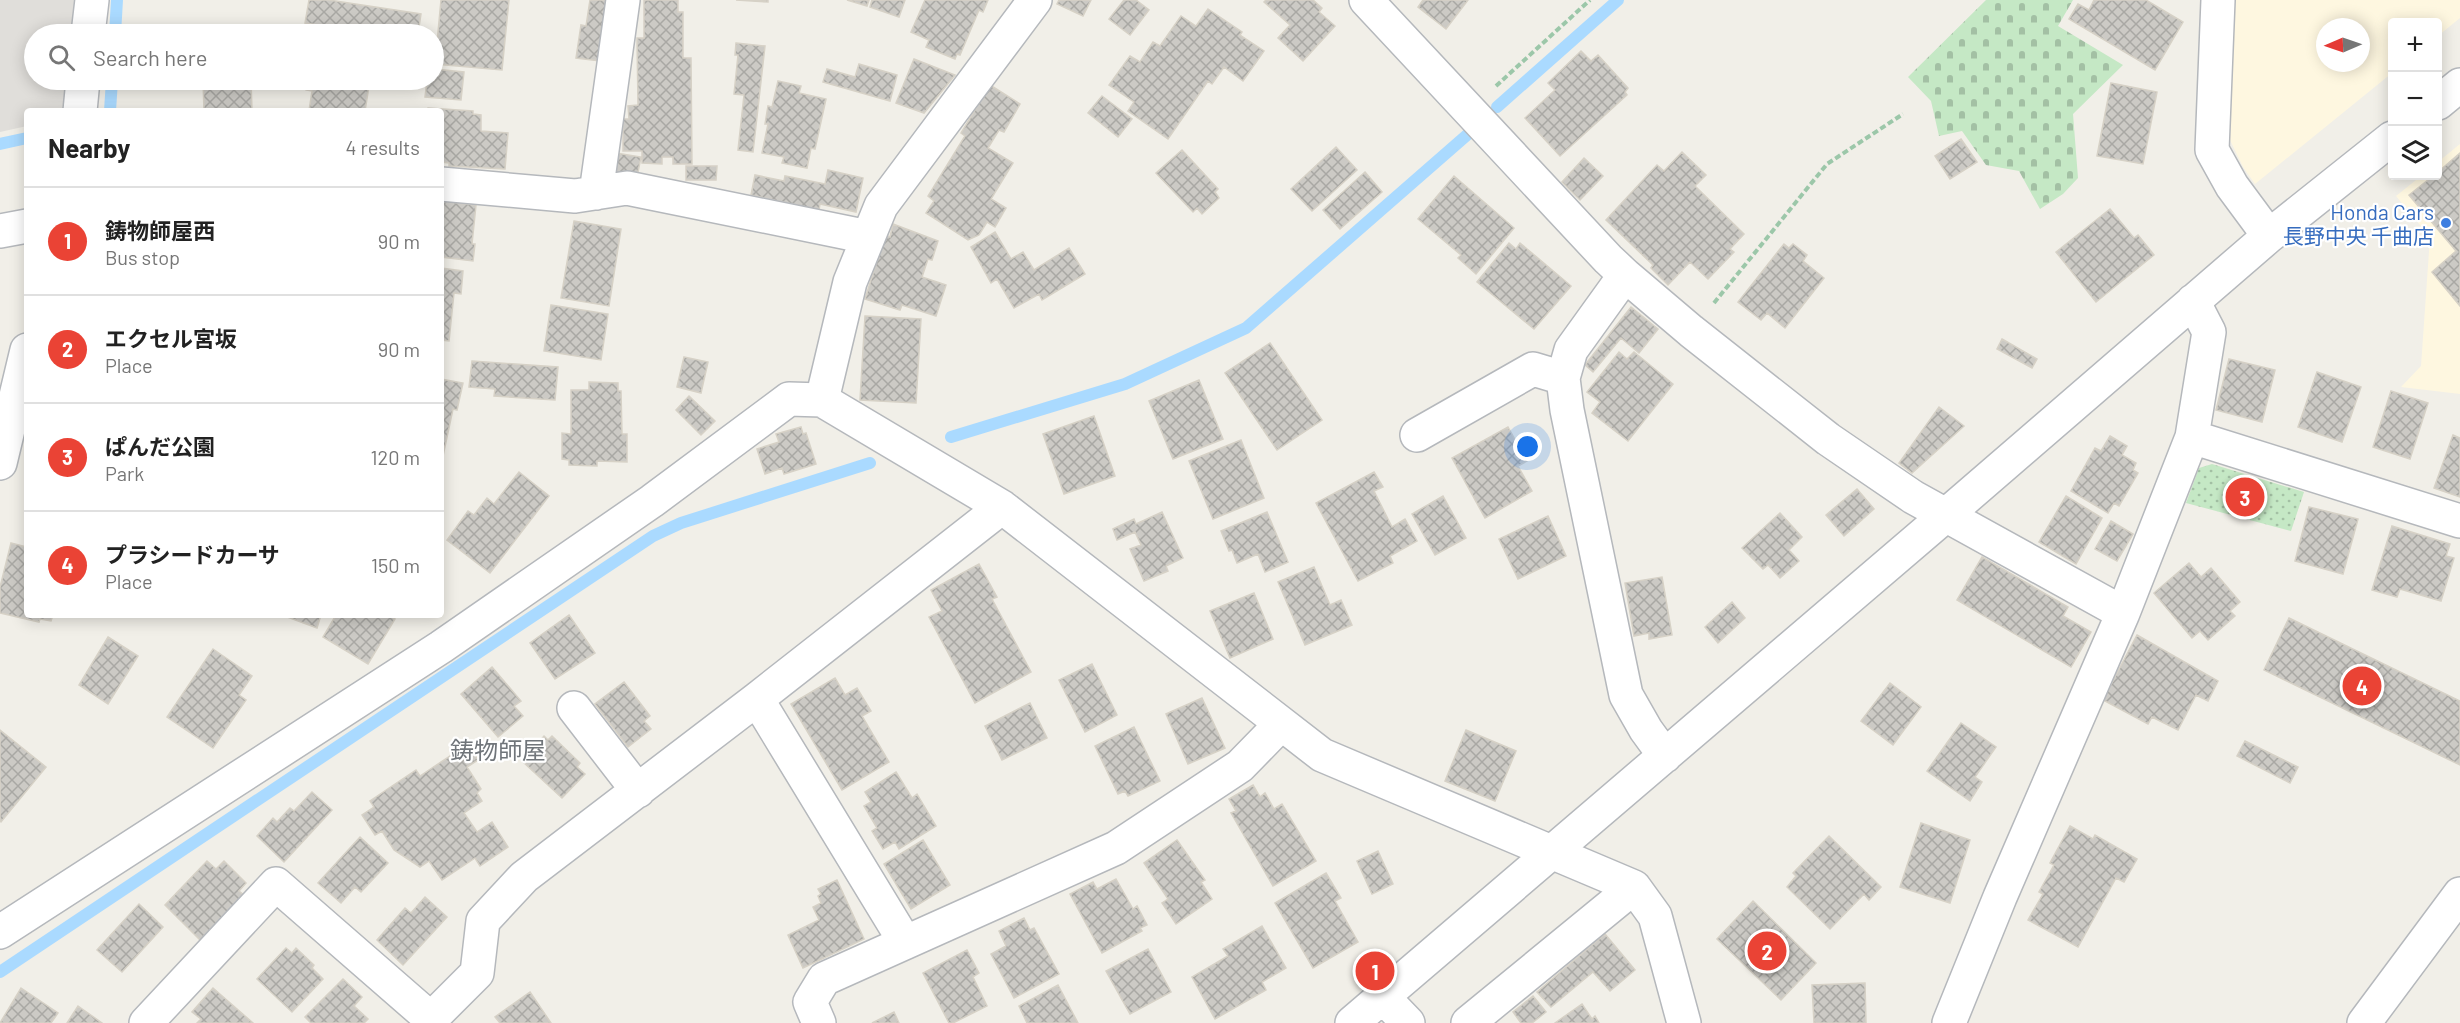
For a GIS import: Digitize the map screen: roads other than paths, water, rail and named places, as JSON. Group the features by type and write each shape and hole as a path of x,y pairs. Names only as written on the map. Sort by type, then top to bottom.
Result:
{"street":[{"path":"89,24 92,0"},
{"path":"596,193 623,0"},
{"path":"822,400 850,282 881,206 1035,0"},
{"path":"1366,0 1608,259 1691,331 1828,439 1913,497 2123,613"},
{"path":"2218,0 2212,150 2232,186 2269,236"},
{"path":"2442,100 2460,85"},
{"path":"1352,1023 1947,515 2269,236 2388,141"},
{"path":"444,184 575,196 627,188 868,237"},
{"path":"0,231 24,227"},
{"path":"1625,275 1571,350 1563,378 1567,410 1626,695 1646,730 1665,756"},
{"path":"1949,1023 2004,886 2123,613 2192,436 2210,332 2193,301"},
{"path":"0,464 24,363"},
{"path":"1417,435 1533,369 1563,378"},
{"path":"0,932 441,647 652,501 789,399 822,400 1002,507 1322,755 1634,887 1655,916 1684,1023"},
{"path":"2192,436 2460,521"},
{"path":"146,1023 276,884 429,1021 477,973 483,921 524,877 758,699 1002,507"},
{"path":"758,699 905,942"},
{"path":"574,708 638,791"},
{"path":"819,1023 810,1002 824,979 1116,848 1240,766 1281,724"},
{"path":"1468,1023 1634,887"},
{"path":"2364,1023 2460,894"},
{"path":"1383,997 1408,1023"}],"waterway":[{"path":"116,24 117,0"},
{"path":"1497,107 1618,0"},
{"path":"110,108 111,90"},
{"path":"951,437 1125,384 1246,328 1467,135"},
{"path":"0,144 24,139"},
{"path":"0,972 653,536 681,523 870,463"}],"place":[{"name":"Honda Cars 長野中央 千曲店","path":"2446,223"},
{"name":"ぱんだ公園","path":"2245,497"},
{"name":"プラシードカーサ","path":"2362,686"},
{"name":"エクセル宮坂","path":"1767,951"},
{"name":"鋳物師屋西","path":"1375,971"}],"district":[{"name":"鋳物師屋","path":"498,749"}]}
